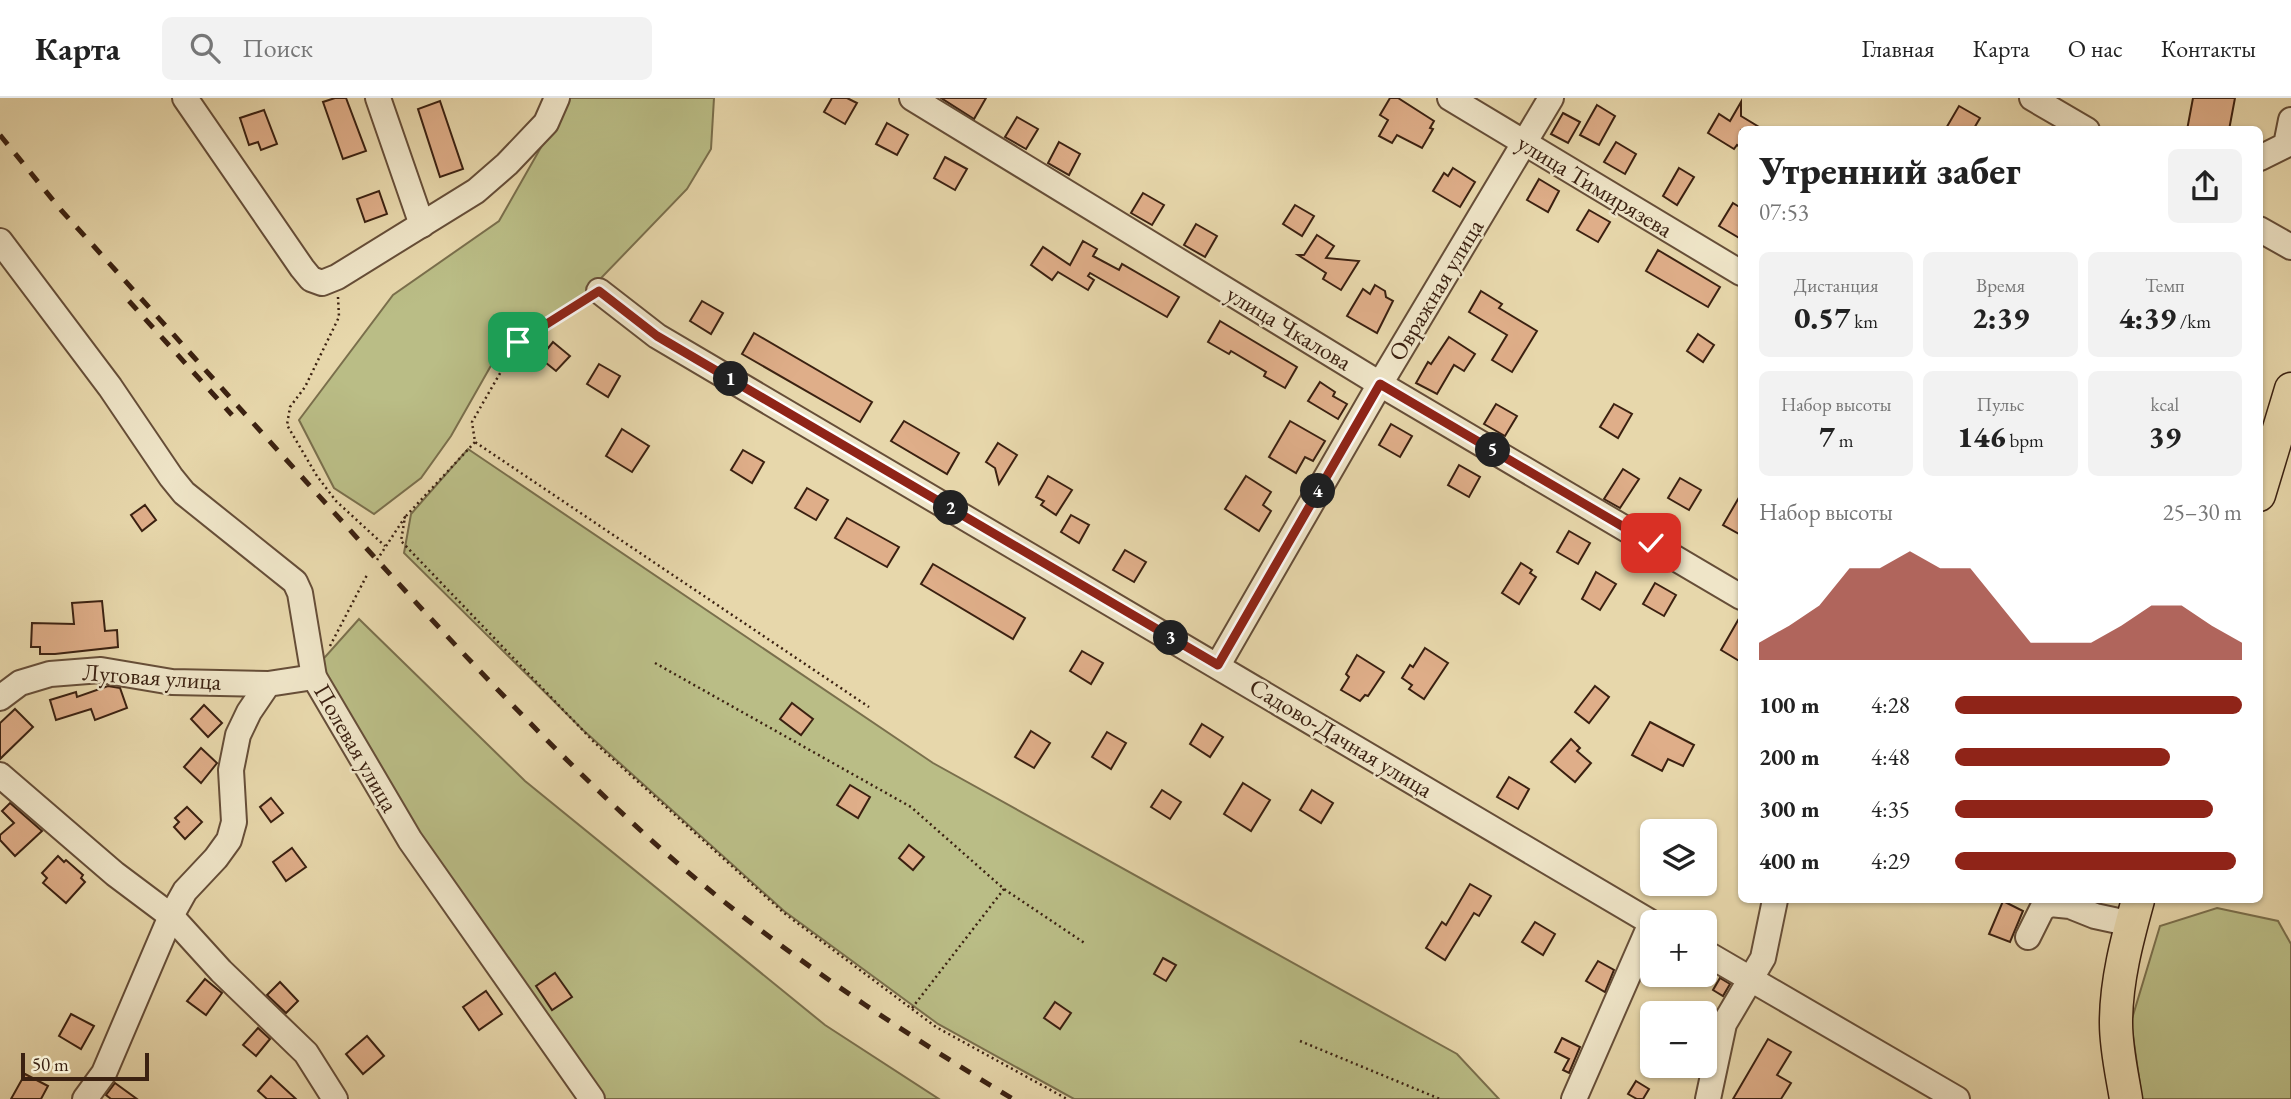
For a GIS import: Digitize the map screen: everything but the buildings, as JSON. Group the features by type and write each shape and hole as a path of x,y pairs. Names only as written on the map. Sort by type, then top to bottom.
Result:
{"main road":[{"path":"2263,482 2291,388"},
{"path":"2126,1099 2116,1025 2117,993 2135,912"}],"street":[{"path":"185,98 302,268 311,279 322,283 337,277 476,191 507,164 546,122 557,98"},
{"path":"378,98 422,225"},
{"name":"улица Чкалова","path":"912,98 1380,384 1738,595"},
{"name":"улица Тимирязева","path":"1450,98 1738,271"},
{"name":"Овражная улица","path":"1218,665 1380,384 1551,98"},
{"path":"2032,98 2080,126"},
{"path":"2263,156 2286,145 2291,120"},
{"path":"2263,231 2291,247"},
{"name":"Полевая улица","path":"0,241 110,387 184,493 295,582 300,593 314,677 410,840 592,1099"},
{"name":"Садово-Дачная улица","path":"599,291 657,336 1640,916"},
{"name":"Луговая улица","path":"0,698 20,683 50,674 101,670 172,682 268,684 314,677"},
{"name":"Луговая улица","path":"85,1099 104,1073 171,916 185,891 229,841 234,822 231,770 238,735 249,712 268,684"},
{"path":"0,775 114,874 171,916 221,971 306,1053 335,1099"},
{"path":"1708,1099 1724,1024 1763,958 1774,903"},
{"path":"2028,937 2042,909 2050,904 2070,906 2095,916 2135,912"},
{"path":"1574,1099 1640,950"},
{"path":"1717,959 1957,1099"}],"path":[{"path":"337,277 339,317 305,387 290,407 287,425 317,476 336,501 385,546"},
{"path":"599,291 518,342 472,422 475,442 869,707"},
{"path":"377,560 405,517 475,442"},
{"path":"405,517 401,541 594,743 784,913 936,1027 1067,1099"},
{"path":"314,677 367,575"},
{"path":"655,663 911,807 1004,889 1086,944"},
{"path":"912,1008 1004,889"},
{"path":"1300,1041 1440,1099"}],"green space":[{"path":"569,98 714,98 711,149 687,189 577,303 501,348 451,436 421,478 374,514 334,488 299,420 393,295 499,221"},
{"path":"468,449 933,763 1457,1054 1499,1099 1074,1099 938,1024 784,911 583,730 404,553 411,514"},
{"path":"359,619 525,781 825,1025 939,1099 600,1099 308,676"},
{"path":"2217,908 2278,921 2291,944 2291,1099 2142,1099 2131,1022 2160,926"}],"railway":[{"path":"0,135 61,210 407,593 526,719 608,800 735,911 871,1009 1013,1099"},
{"path":"129,301 232,415"}],"route":[{"path":"518,342 599,291 657,336 1218,665 1380,384 1651,543"}]}
